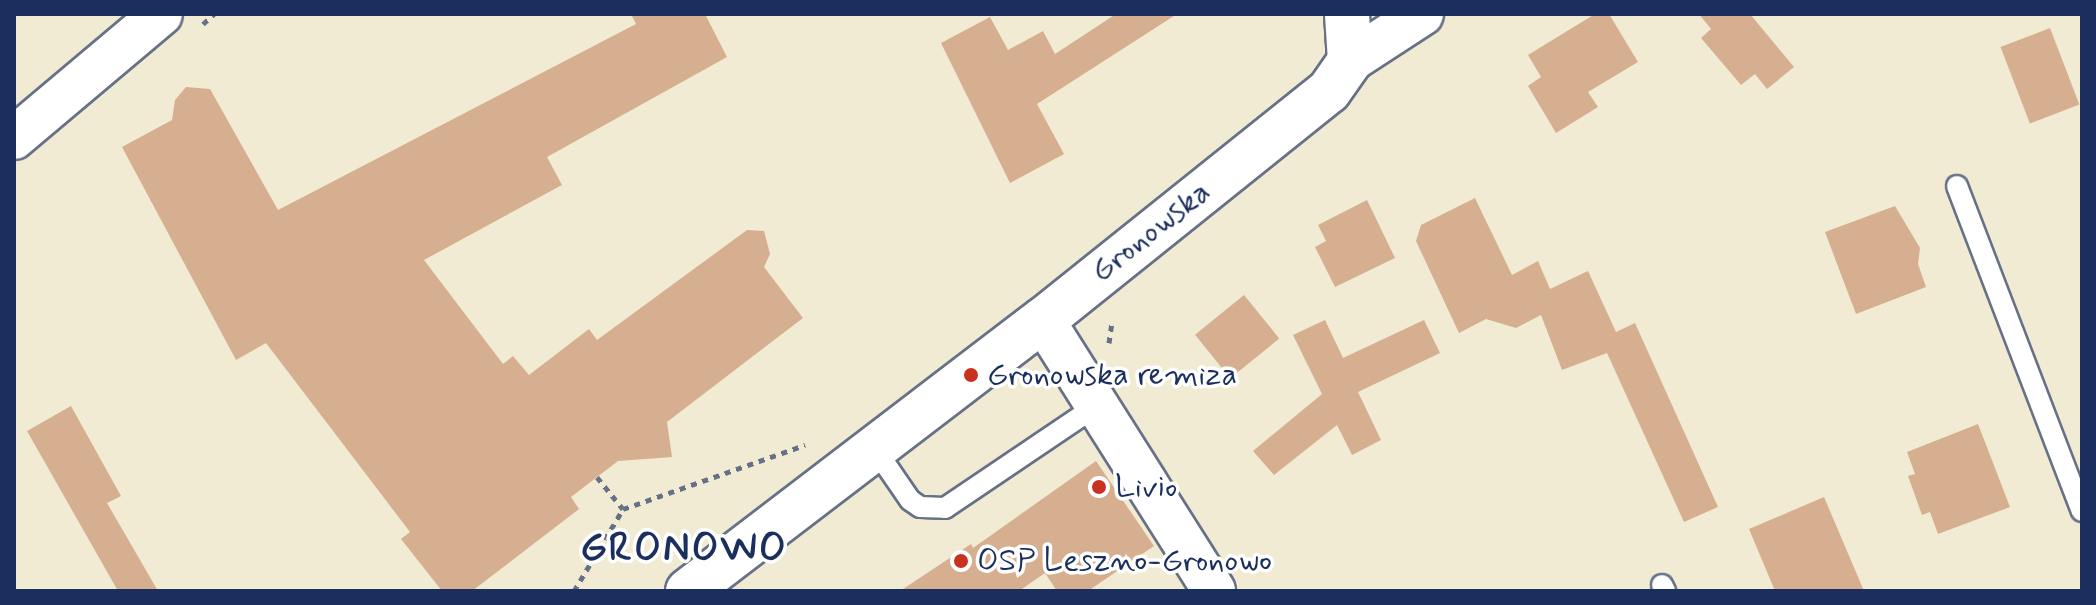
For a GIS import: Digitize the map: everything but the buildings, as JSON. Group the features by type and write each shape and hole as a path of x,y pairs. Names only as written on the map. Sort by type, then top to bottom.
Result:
{"street":[{"path":"14,138 161,14"},
{"path":"1347,14 1350,61"},
{"name":"Gronowska","path":"688,591 1043,320 1329,91 1350,61 1422,14"},
{"path":"1043,320 1095,407 1214,591"}],"lane":[{"path":"1957,186 2082,511"},
{"path":"875,449 910,500 920,507 945,508 1095,407"}],"path":[{"path":"574,591 623,509 821,439"},
{"path":"597,477 623,509"}],"place":[{"name":"Gronowska remiza","path":"971,375"},
{"name":"Livio","path":"1099,487"},
{"name":"OSP Leszno-Gronowo","path":"961,561"}],"district":[{"name":"GRONOWO","path":"684,549"}]}
